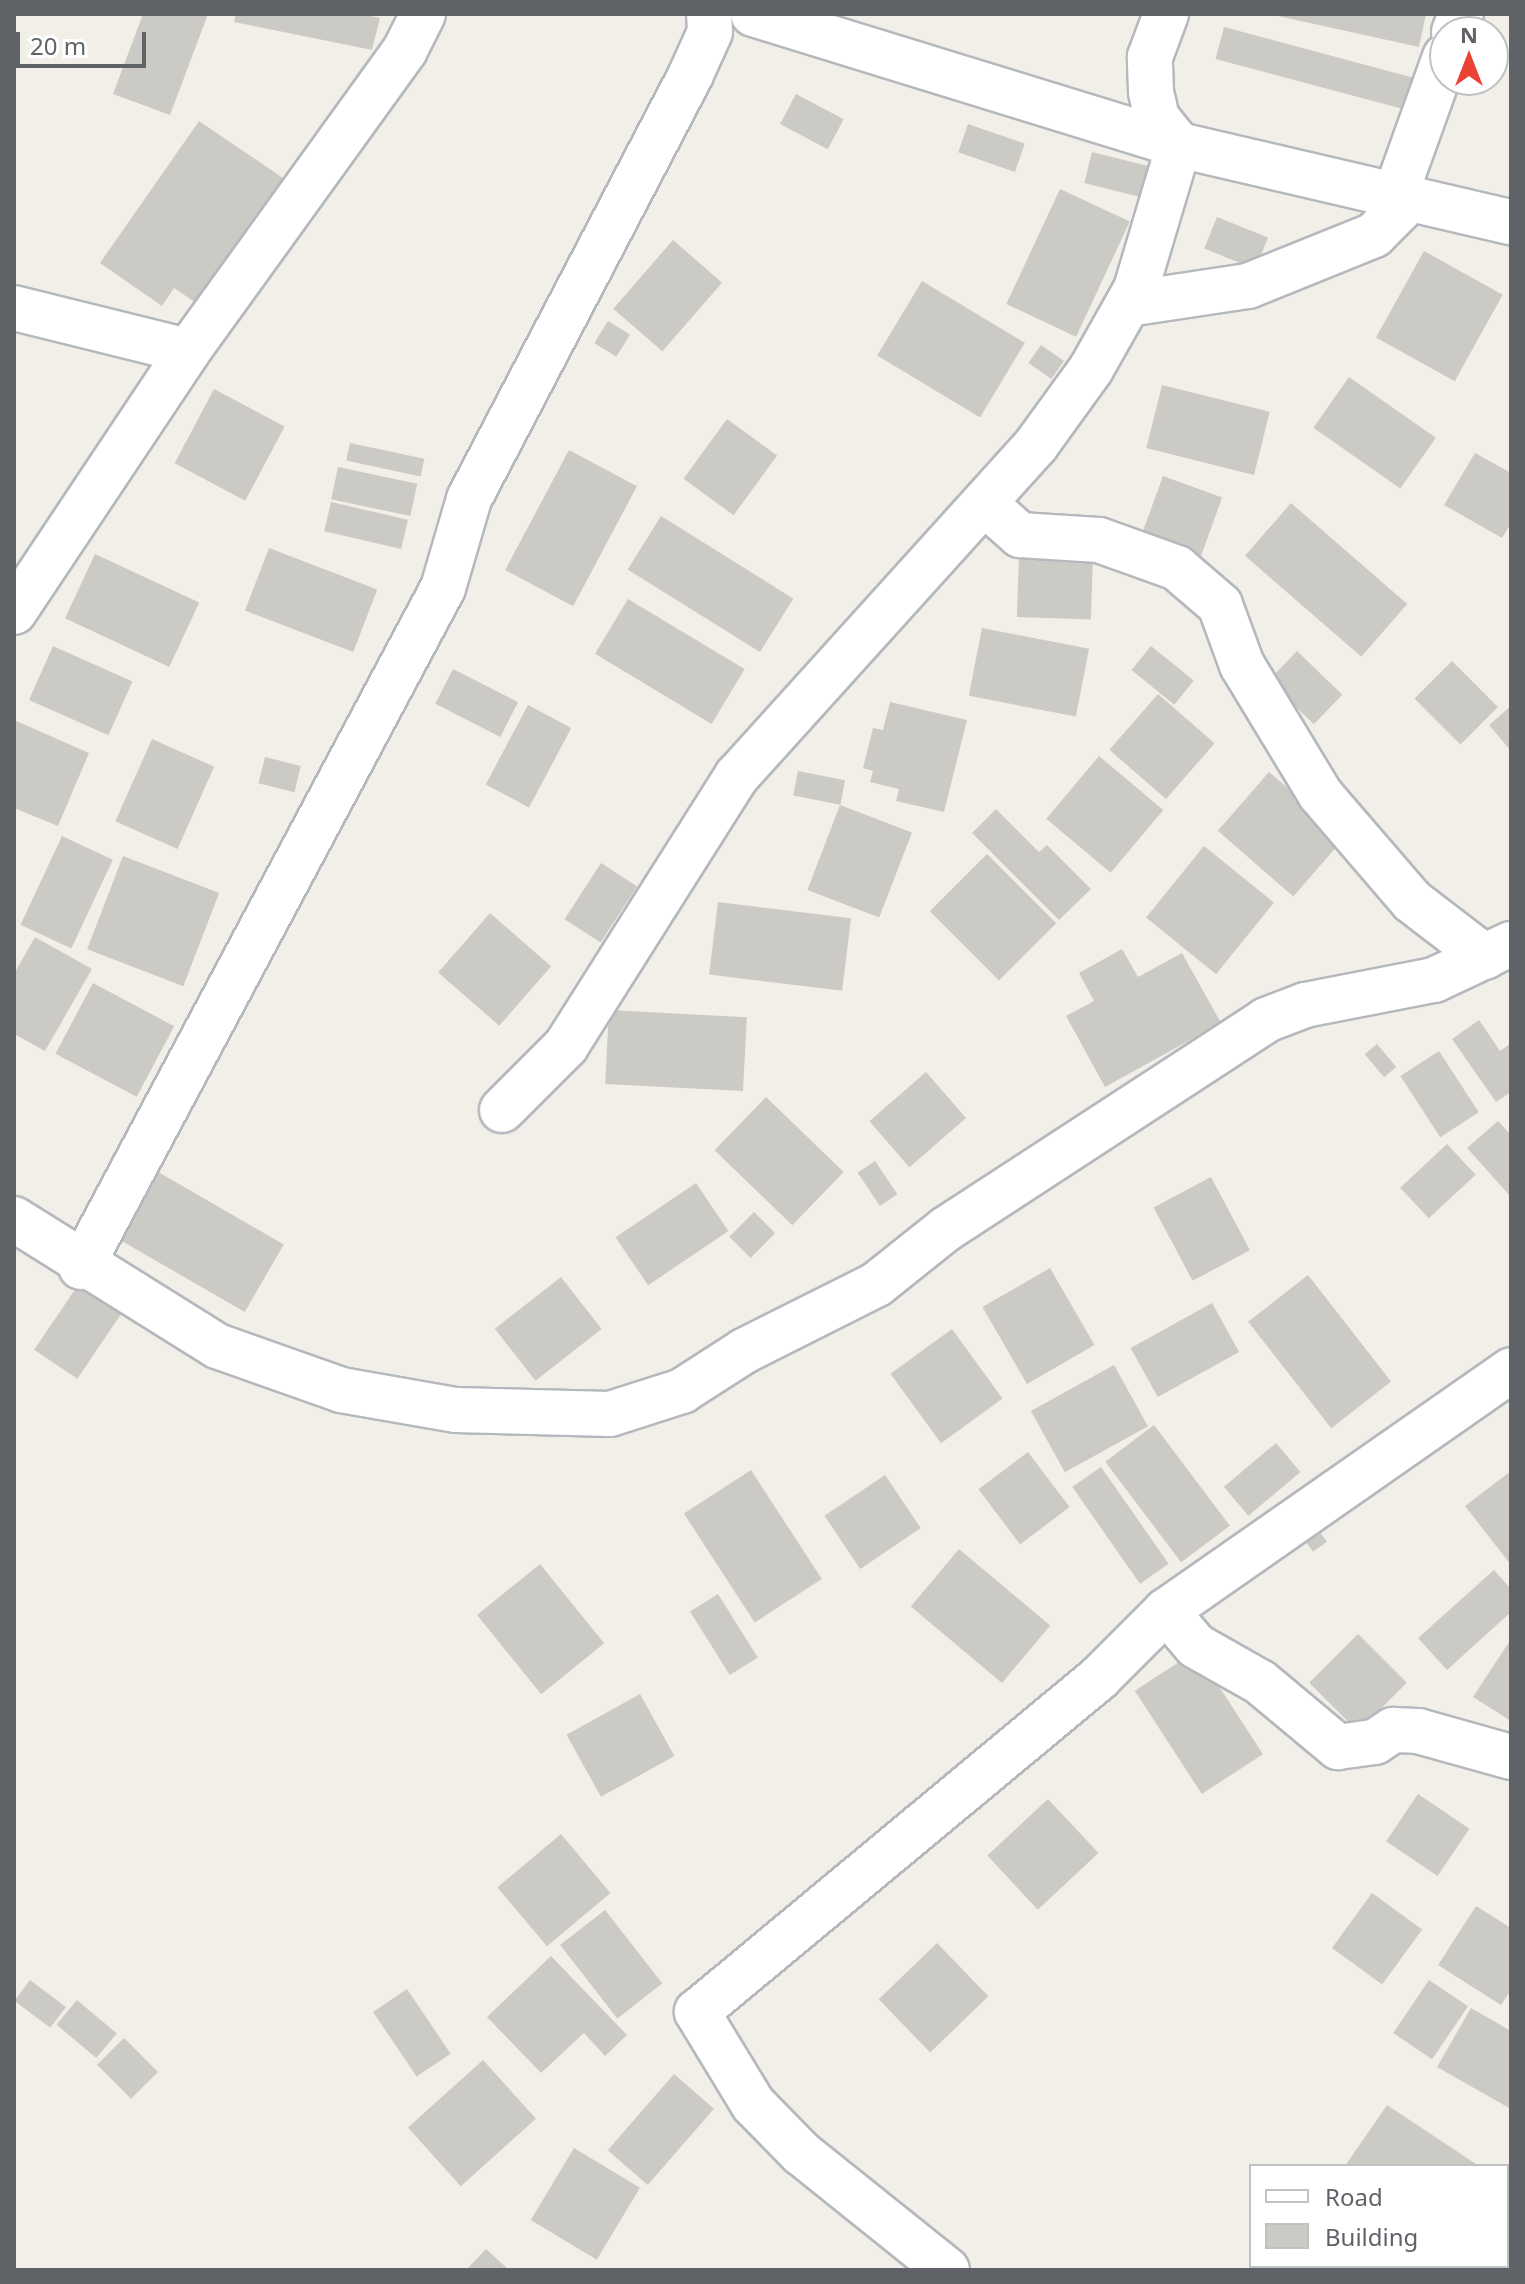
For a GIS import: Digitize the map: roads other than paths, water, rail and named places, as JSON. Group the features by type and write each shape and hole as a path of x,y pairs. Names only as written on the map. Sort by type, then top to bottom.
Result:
{"street":[{"path":"14,612 188,351 405,50 423,14"},
{"path":"81,1267 443,588 469,499 691,74 710,32 709,14"},
{"path":"753,14 1179,145 1511,222"},
{"path":"1166,14 1150,57 1151,92 1157,118 1179,145"},
{"path":"1128,304 1248,286 1374,235 1402,197 1433,96"},
{"path":"502,1110 566,1046 737,776 985,504 1091,369 1128,304 1179,145"},
{"path":"14,308 188,351"},
{"path":"985,504 1020,535 1099,540 1177,568 1220,605 1242,665 1320,794 1412,901 1498,951"},
{"path":"14,1219 81,1267 217,1346 341,1390 456,1410 610,1414 682,1391 744,1351 877,1284 946,1229 1266,1020 1305,1005 1434,980 1498,951"},
{"path":"947,2270 802,2154 753,2104 697,2012 1099,1678 1166,1611 1511,1370"},
{"path":"1166,1611 1196,1646 1260,1682 1338,1747 1375,1742 1393,1730 1418,1731 1511,1757"}]}
